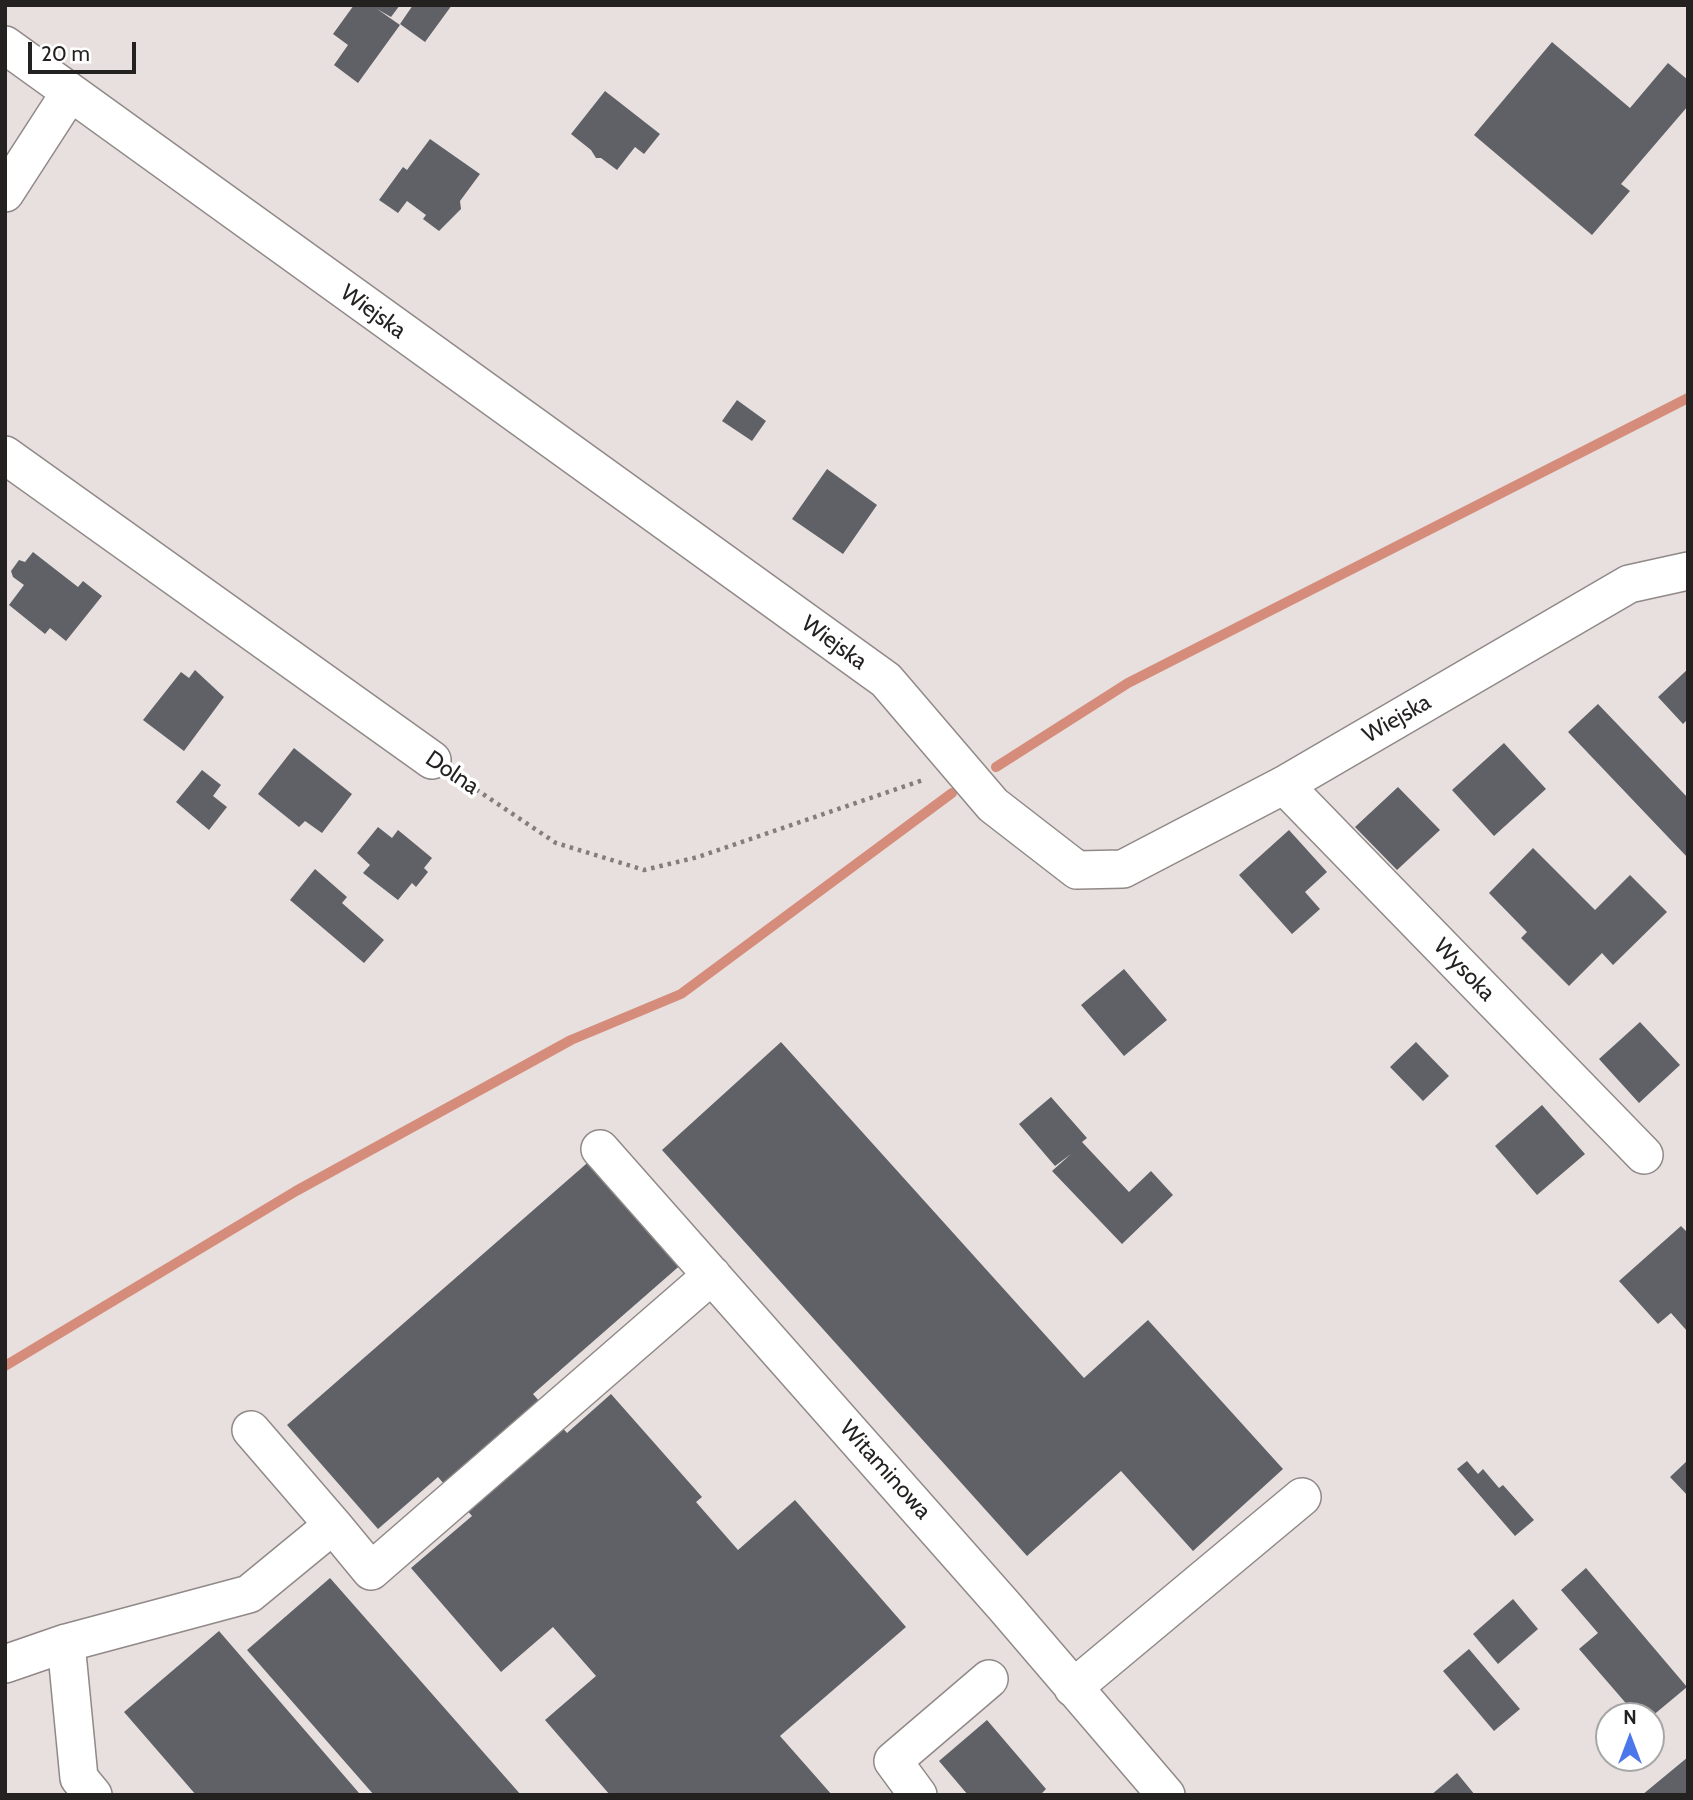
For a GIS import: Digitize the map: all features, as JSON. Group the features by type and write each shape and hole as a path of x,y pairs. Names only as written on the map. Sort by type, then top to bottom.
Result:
{"street":[{"name":"Wiejska","path":"5,45 69,94 886,680 993,805 1077,870 1123,869 1284,785 1629,584 1688,571"},
{"path":"5,193 69,94"},
{"name":"Dolna","path":"5,455 432,760"},
{"name":"Wysoka","path":"1284,785 1644,1155"},
{"name":"Witaminowa","path":"600,1149 1006,1607 1166,1795"},
{"path":"251,1430 371,1572 712,1275"},
{"path":"1073,1688 1302,1497"},
{"path":"5,1664 66,1643 249,1594 333,1525"},
{"path":"66,1643 79,1778 93,1795"},
{"path":"918,1795 893,1761 989,1679"}],"path":[{"name":"Dolna","path":"432,760 556,843 644,870 698,857 858,805 922,780 954,759"}],"building":[{"path":"354,5 400,5 391,17 377,9 400,25 358,83 334,65 348,45 333,34"},
{"path":"413,5 452,5 425,42 400,24"},
{"path":"1552,42 1630,108 1668,63 1688,80 1688,106 1621,184 1630,191 1592,235 1474,135"},
{"path":"605,91 660,134 644,154 635,147 617,170 601,158 596,158 591,150 571,134"},
{"path":"430,139 480,174 460,201 461,209 439,231 423,219 426,215 407,201 398,213 379,200 403,167 407,170"},
{"path":"737,400 766,421 752,441 722,421"},
{"path":"827,469 877,505 843,554 792,519"},
{"path":"33,552 78,587 83,581 102,596 66,641 50,628 45,634 9,605 24,585 13,577 11,571 19,560 25,562"},
{"path":"1688,669 1688,719 1683,724 1658,697"},
{"path":"195,670 224,697 184,751 143,720 181,672 189,678"},
{"path":"1598,704 1688,798 1688,858 1568,732"},
{"path":"1504,743 1546,789 1494,836 1452,790"},
{"path":"294,748 352,794 322,833 305,821 299,827 258,794"},
{"path":"202,770 221,785 213,796 227,807 209,830 176,802"},
{"path":"1398,787 1440,830 1397,870 1355,827"},
{"path":"378,827 392,838 398,830 432,858 424,868 428,872 416,887 412,883 398,900 363,873 370,865 357,853"},
{"path":"1289,830 1327,872 1305,892 1320,909 1292,934 1239,875"},
{"path":"1533,848 1595,910 1630,875 1667,912 1613,965 1602,953 1569,986 1521,938 1527,932 1489,893"},
{"path":"315,869 347,897 342,903 384,940 364,963 290,900"},
{"path":"1124,969 1167,1020 1124,1056 1081,1005"},
{"path":"1640,1022 1680,1065 1639,1103 1599,1059"},
{"path":"781,1042 1084,1378 1148,1320 1283,1469 1193,1551 1121,1471 1027,1556 662,1150"},
{"path":"1416,1042 1449,1076 1423,1101 1390,1067"},
{"path":"1051,1097 1087,1138 1082,1142 1129,1192 1151,1171 1173,1195 1122,1244 1052,1171 1071,1154 1055,1166 1019,1124"},
{"path":"1542,1105 1585,1154 1537,1195 1495,1146"},
{"path":"593,1158 684,1262 533,1394 567,1433 611,1394 702,1497 696,1502 738,1550 795,1500 906,1627 780,1736 832,1795 610,1795 545,1720 596,1676 553,1627 501,1672 411,1568 472,1516 438,1477 378,1529 287,1425"},
{"path":"1681,1226 1688,1233 1688,1332 1671,1313 1658,1324 1619,1281"},
{"path":"1688,1460 1688,1496 1670,1477"},
{"path":"1467,1461 1478,1474 1483,1469 1499,1488 1503,1485 1534,1520 1515,1536 1457,1469"},
{"path":"1586,1568 1687,1687 1665,1705 1665,1702 1625,1702 1579,1649 1598,1633 1561,1590"},
{"path":"330,1578 521,1795 374,1795 247,1650"},
{"path":"1513,1599 1538,1629 1498,1664 1473,1634"},
{"path":"219,1631 359,1793 357,1795 196,1795 124,1712"},
{"path":"1469,1649 1520,1709 1494,1731 1443,1671"},
{"path":"987,1720 1046,1789 1040,1795 968,1795 939,1761"},
{"path":"1688,1757 1688,1795 1642,1795"},
{"path":"1457,1773 1475,1795 1431,1795"}],"waterway":[{"path":"996,767 1128,683 1688,398"},
{"path":"5,1366 296,1191 571,1040 681,994 952,793"}]}
